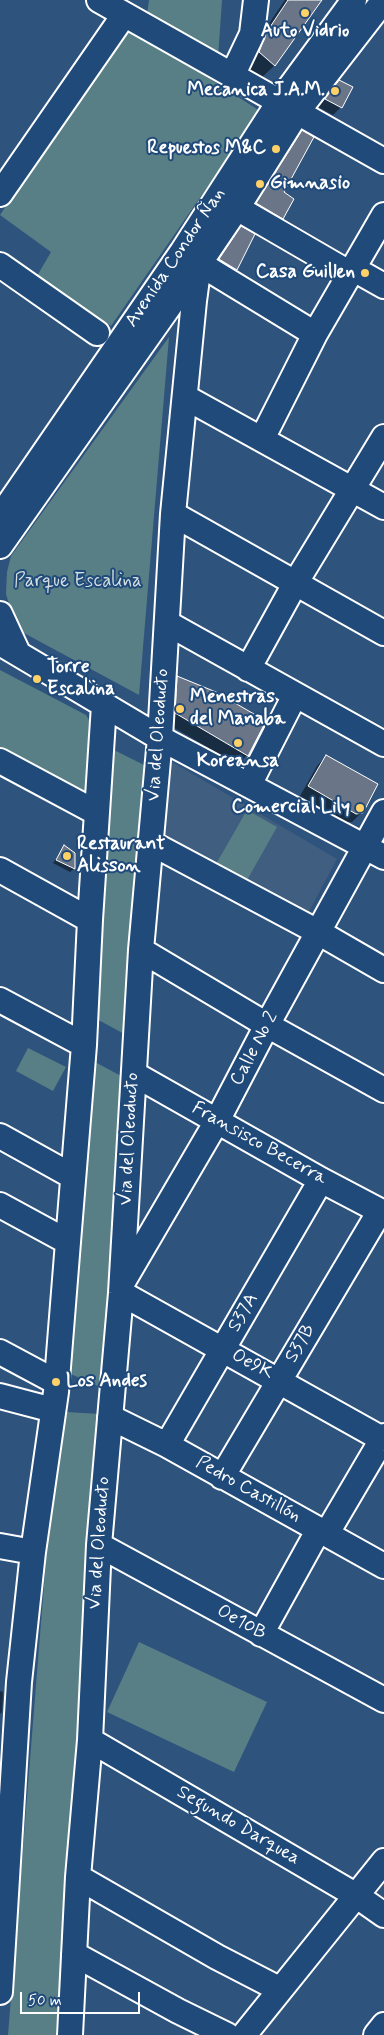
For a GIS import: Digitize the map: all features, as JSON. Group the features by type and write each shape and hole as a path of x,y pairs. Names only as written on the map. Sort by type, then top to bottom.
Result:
{"street":[{"path":"100,0 384,161"},
{"path":"232,76 252,34 256,0"},
{"name":"Avenida Condor Ñan","path":"0,546 191,258 354,0"},
{"path":"288,107 384,0"},
{"path":"0,194 124,15"},
{"name":"Avenida Condor Ñan","path":"0,517 191,258 237,208 288,107"},
{"path":"237,208 384,286"},
{"path":"262,439 315,334 384,214"},
{"path":"191,258 315,334"},
{"name":"Via del Oleoducto","path":"70,2035 78,1877 90,1740 99,1545 121,1288 141,950 160,738 174,514 194,301 191,258"},
{"path":"0,265 97,332"},
{"path":"185,397 384,507"},
{"path":"248,668 296,582 384,438"},
{"path":"174,514 384,633"},
{"path":"0,614 9,648 160,738 374,851"},
{"path":"167,623 384,744"},
{"path":"249,785 295,695"},
{"path":"0,1992 10,1681 33,1552 56,1382 84,1045 104,705"},
{"path":"0,761 97,812"},
{"name":"Calle No 2","path":"121,1288 217,1121 318,932 374,851 384,812"},
{"path":"151,843 318,932 384,970"},
{"path":"0,870 90,920"},
{"path":"141,950 267,1025 384,1090"},
{"path":"0,1000 84,1045"},
{"name":"Fransisco Becerra","path":"134,1074 321,1180 382,1212"},
{"path":"0,1136 72,1176"},
{"name":"S37A","path":"167,1446 321,1180"},
{"path":"0,1205 68,1242"},
{"name":"S37B","path":"222,1477 382,1212"},
{"name":"Oe9K","path":"121,1288 223,1350 280,1380 380,1449"},
{"path":"0,1352 56,1382"},
{"path":"0,1396 53,1410"},
{"name":"Pedro Castillón","path":"110,1417 167,1446 384,1566"},
{"path":"262,1634 323,1531 380,1449"},
{"name":"Oe10B","path":"99,1545 384,1700"},
{"path":"0,1546 33,1552"},
{"name":"Segundo Darquea","path":"90,1740 357,1896 384,1915"},
{"path":"244,2035 279,1989 384,1861"},
{"path":"78,1877 217,1957 279,1989"},
{"path":"74,1954 178,2011 227,2035"},
{"path":"376,2035 384,2025"}],"shaded area":[{"path":"167,759 337,859 305,919 161,837"}],"green space":[{"path":"149,0 222,0 218,58 147,15"},
{"path":"127,26 260,111 111,326 37,276 51,252 0,215"},
{"name":"Parque Escalina","path":"169,337 139,695 22,632 12,614 6,594 7,572 11,556"},
{"path":"0,670 86,715 89,720 86,800 0,754"},
{"path":"110,748 144,765 128,1036 93,1017"},
{"path":"247,810 277,827 246,882 216,864"},
{"path":"28,1048 66,1067 53,1091 16,1071"},
{"path":"93,1061 125,1078 105,1389 66,1372"},
{"path":"67,1412 100,1414 56,2035 8,2035 52,1485"},
{"path":"139,1642 267,1702 234,1772 107,1712"}],"building":[{"path":"288,0 322,0 275,66 259,52 266,33"},
{"name":"Mecanica J.A.M.","path":"339,80 353,87 342,108 325,99"},
{"path":"302,130 314,137 284,192 294,199 283,219 256,203"},
{"path":"241,226 255,234 237,270 219,259"},
{"path":"177,676 216,692 266,721 248,756 175,713"},
{"path":"326,755 378,784 363,813 356,814 308,786"},
{"name":"Restaurant Alisson","path":"64,845 75,853 75,869 56,860"}],"place":[{"name":"Auto Vidrio","path":"305,13"},
{"name":"Mecanica J.A.M.","path":"335,91"},
{"name":"Repuestos M&C","path":"276,149"},
{"name":"Gimnasio","path":"260,184"},
{"name":"Casa Guillen","path":"365,273"},
{"name":"Torre Escalina","path":"37,679"},
{"name":"Menestras del Manaba","path":"180,709"},
{"name":"Koreansa","path":"238,743"},
{"name":"Comercial Lily","path":"360,808"},
{"name":"Restaurant Alisson","path":"67,856"},
{"name":"Los Andes","path":"56,1382"}]}
